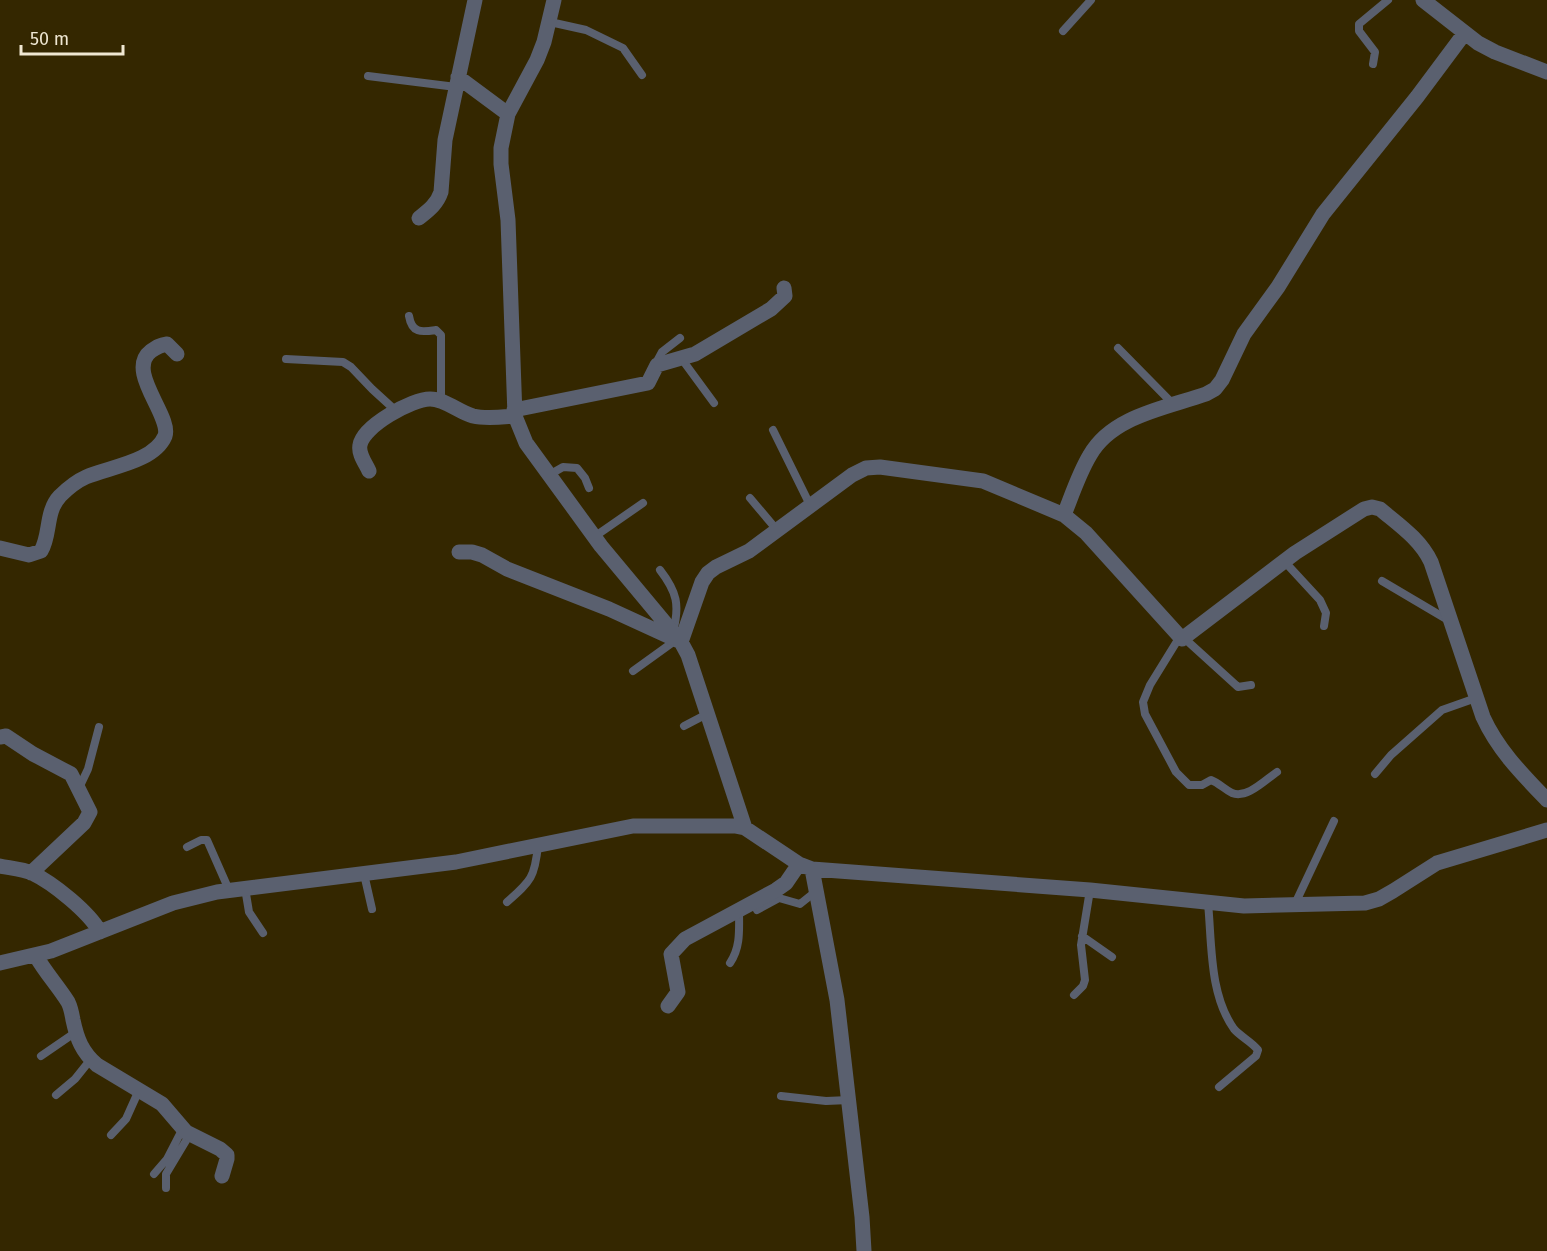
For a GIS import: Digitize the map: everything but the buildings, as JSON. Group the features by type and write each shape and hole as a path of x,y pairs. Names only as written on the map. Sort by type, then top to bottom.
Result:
{"street":[{"path":"419,218 439,200 445,140 475,0"},
{"path":"554,0 550,22 537,60 508,114 503,132 501,164 508,220 514,413 525,443 594,537 677,638 688,655 745,828"},
{"path":"1423,0 1464,34 1495,52 1547,72"},
{"path":"1064,514 1089,455 1100,440 1113,429 1128,420 1206,394 1222,381 1244,334 1278,287 1323,214 1417,98 1464,34"},
{"path":"457,82 508,114"},
{"path":"369,471 360,451 360,444 363,437 395,410 426,399 441,401 474,416 514,413 644,385 650,380 654,368 661,363 695,354 771,309 785,296 784,288"},
{"path":"0,548 29,555 41,551 46,543 52,507 68,488 85,478 140,458 159,445 166,429 147,384 145,359 147,354 160,345 167,344 177,354"},
{"path":"677,638 708,573 749,550 852,475 866,468 880,466 983,481 1064,514 1086,533 1181,638 1284,561 1364,509 1372,507 1380,509 1418,541 1425,550 1491,735 1502,751 1547,800"},
{"path":"459,552 482,555 518,574 677,638"},
{"path":"0,737 6,736 33,754 67,771 74,778 90,812 89,817 31,873"},
{"path":"0,963 36,956 173,903 245,888 456,862 633,826 735,826 745,828 806,867 1090,890 1260,907 1365,903 1379,899 1437,862 1547,830"},
{"path":"0,866 31,873 88,914 100,932"},
{"path":"806,867 816,891 837,1000 864,1251"},
{"path":"668,1006 676,996 679,986 670,954 685,939 786,883 806,867"},
{"path":"36,956 67,1001 81,1047 91,1059 162,1104 186,1131 220,1149 227,1159 222,1176"}],"lane":[{"path":"1063,32 1091,0"},
{"path":"1373,64 1375,52 1358,28 1364,19 1388,0"},
{"path":"550,22 586,30 623,48 642,75"},
{"path":"368,76 457,82"},
{"path":"409,316 415,330 424,332 436,330 441,334 441,401"},
{"path":"654,368 662,352 680,338"},
{"path":"1118,348 1174,405"},
{"path":"681,358 714,403"},
{"path":"286,359 299,362 343,362 395,410"},
{"path":"773,430 810,506"},
{"path":"549,475 563,467 577,468 589,488"},
{"path":"750,498 777,530"},
{"path":"594,537 643,503"},
{"path":"1284,561 1320,600 1326,613 1324,626"},
{"path":"633,670 677,638 677,599 670,583 660,570"},
{"path":"1382,581 1451,622"},
{"path":"1251,685 1238,687 1181,638 1150,685 1143,702 1145,714 1176,772 1190,785 1202,785 1211,780 1221,784 1229,792 1239,795 1247,793 1277,772"},
{"path":"1376,774 1391,755 1442,710 1476,698"},
{"path":"684,726 708,714"},
{"path":"78,790 88,769 99,727"},
{"path":"1294,906 1335,821"},
{"path":"187,847 201,840 207,840 229,891"},
{"path":"507,902 531,878 536,867 538,845"},
{"path":"364,873 372,909"},
{"path":"245,888 249,912 263,933"},
{"path":"1074,995 1083,986 1085,980 1081,953 1090,890"},
{"path":"757,910 779,898 800,904 816,891"},
{"path":"1208,903 1215,979 1220,999 1233,1027 1258,1050 1256,1056 1219,1087"},
{"path":"730,963 738,946 739,910"},
{"path":"1082,936 1112,957"},
{"path":"41,1056 76,1032"},
{"path":"56,1095 75,1079 91,1059"},
{"path":"111,1135 126,1119 139,1090"},
{"path":"781,1096 826,1101 849,1100"},
{"path":"153,1174 167,1159 186,1131"},
{"path":"166,1188 166,1174 186,1131"}]}
